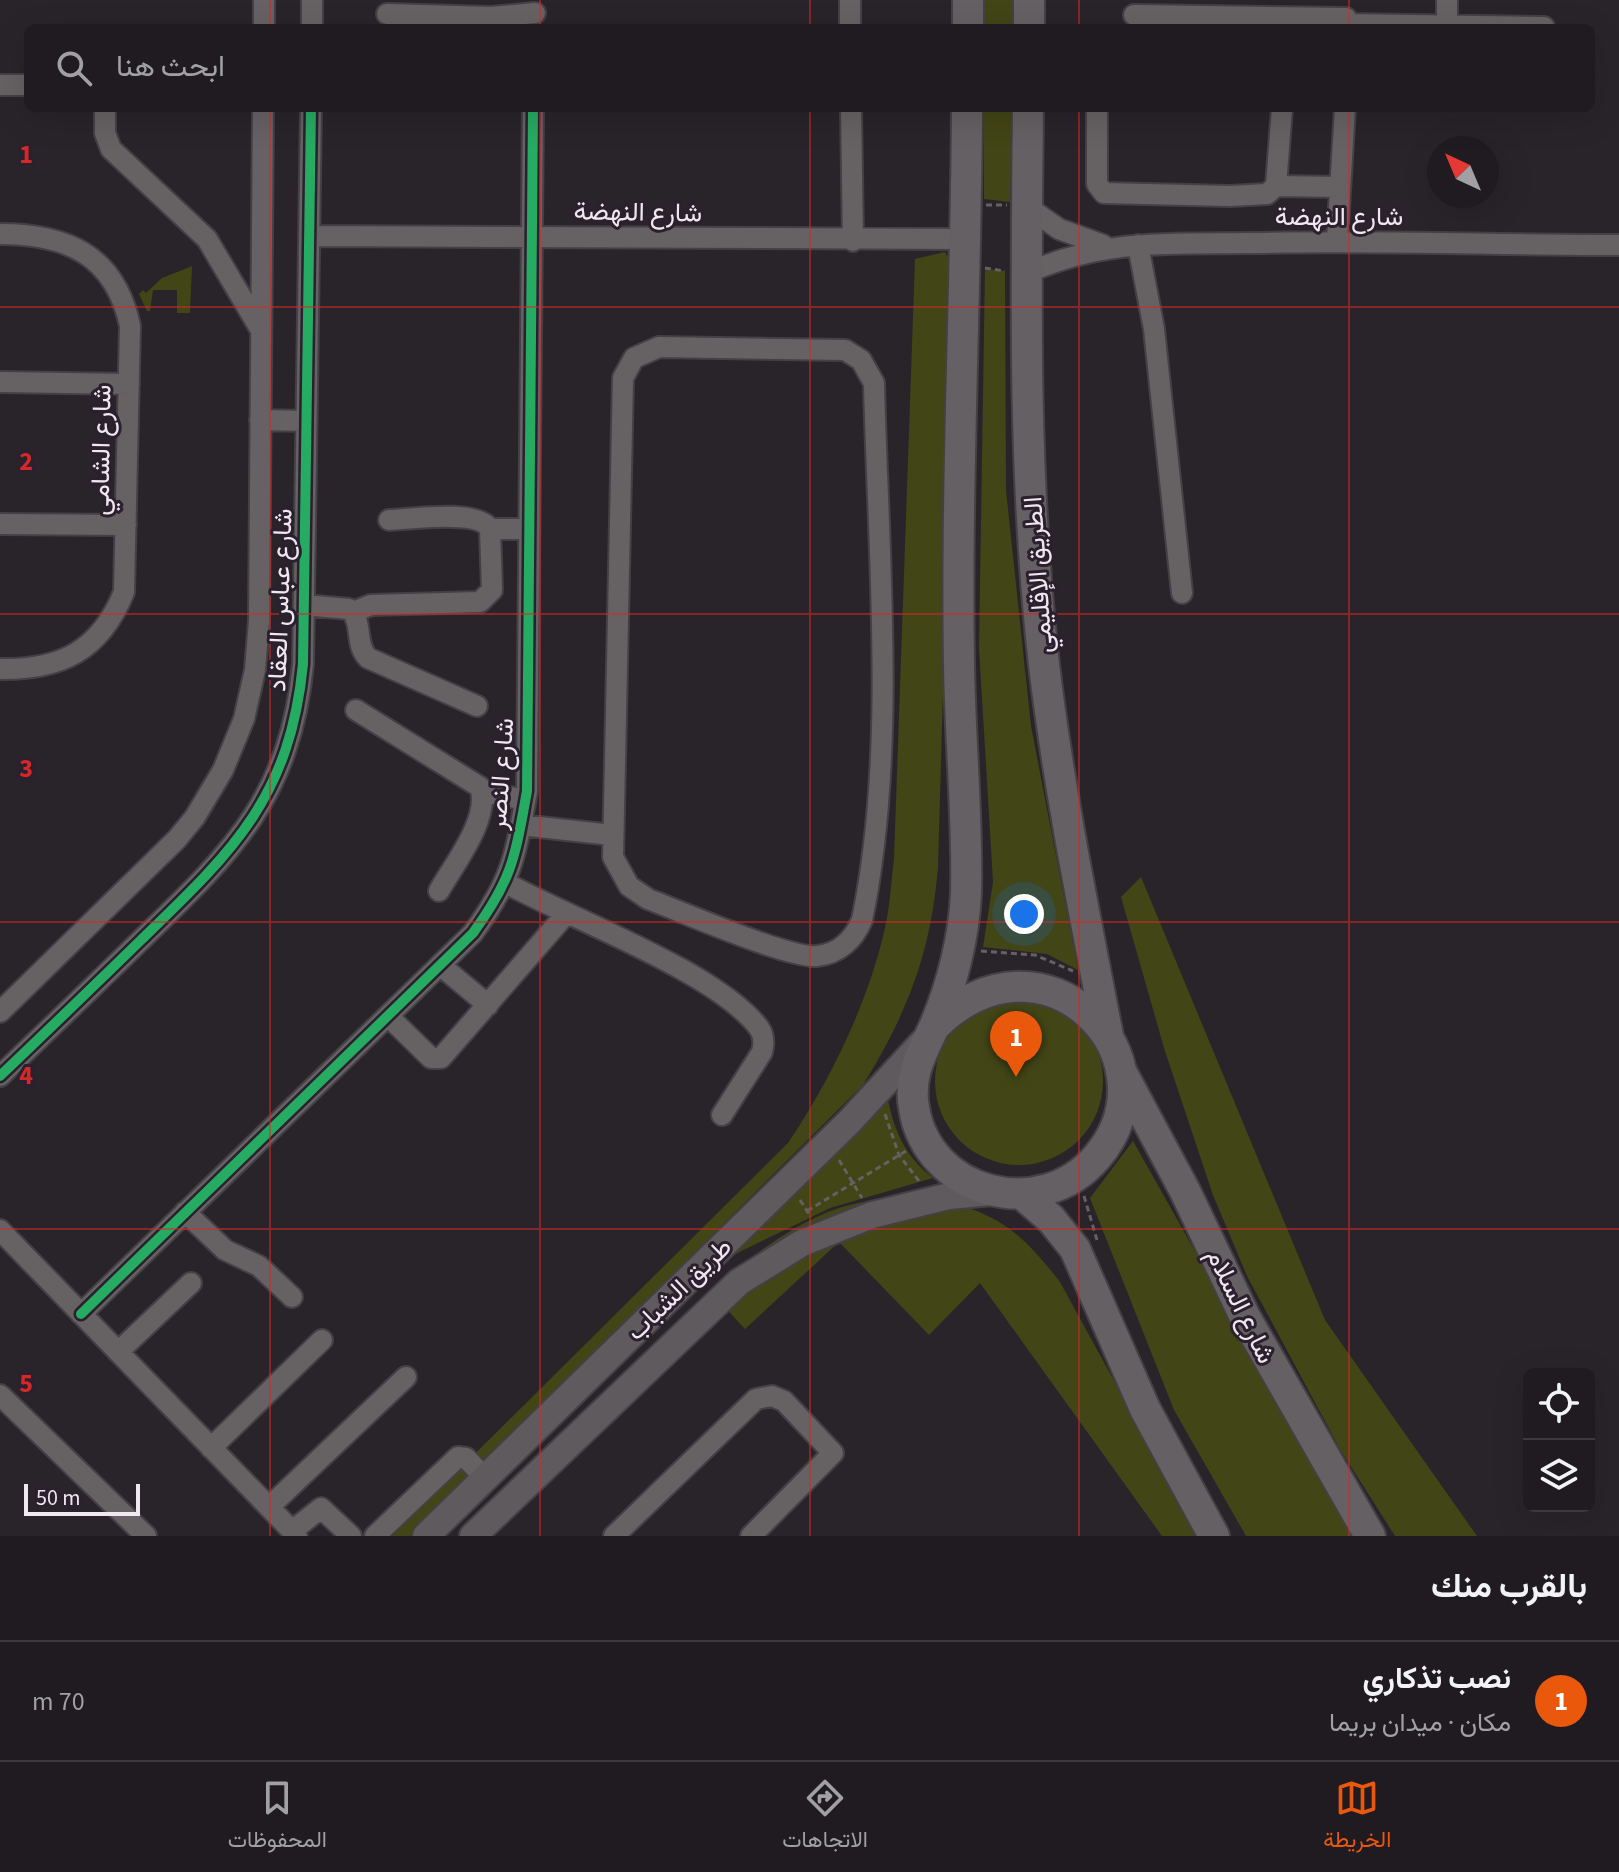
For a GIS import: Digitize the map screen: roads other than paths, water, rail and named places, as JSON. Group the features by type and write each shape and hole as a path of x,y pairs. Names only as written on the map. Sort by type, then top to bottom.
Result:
{"highway":[{"path":"968,0 968,24"},
{"path":"1029,0 1029,24"},
{"path":"930,1032 955,1006 981,992 1010,985 1039,987 1067,997 1090,1014 1108,1037 1121,1071 1119,1115 1099,1155 1065,1183 1023,1195 992,1192 949,1170 925,1139 914,1108 912,1084 930,1032 957,954 966,891 959,662 967,112"},
{"name":"الطريق الإقليمي","path":"1028,112 1026,206 1033,517 1044,663 1059,782 1108,1037"},
{"name":"شارع السلام","path":"1121,1071 1185,1191 1245,1317 1290,1401 1370,1536"},
{"path":"1023,1195 1051,1219 1075,1249 1145,1409 1214,1536"}],"main road":[{"name":"طريق الشباب","path":"426,1536 788,1182 838,1151 930,1032"},
{"name":"طريق الشباب","path":"473,1536 714,1303 772,1260 822,1234 872,1215 949,1196 992,1192"}],"street":[{"path":"264,0 264,24"},
{"path":"312,0 312,24"},
{"path":"850,0 850,24"},
{"path":"1447,0 1447,24"},
{"path":"387,14 491,17 535,14"},
{"path":"1134,15 1346,18 1433,24"},
{"path":"0,85 24,85"},
{"path":"105,112 105,133 111,149 207,239 261,330"},
{"name":"شارع عباس العقاد","path":"0,1012 177,839 223,770 244,719 258,646 263,112"},
{"name":"شارع عباس العقاد","path":"0,1076 203,882 249,827 277,774 296,714 303,664 311,112"},
{"name":"شارع النصر","path":"81,1314 473,933 506,883 525,800 533,112"},
{"path":"851,112 853,241"},
{"path":"1097,112 1097,184 1107,195 1230,196 1267,194 1276,186 1340,187"},
{"path":"1276,186 1282,112"},
{"path":"1337,241 1345,112"},
{"name":"شارع النهضة","path":"1026,206 1071,235 1107,246"},
{"name":"شارع الشامي","path":"0,234 58,240 87,254 108,275 122,299 130,326 124,592 99,635 61,662 30,670 0,669"},
{"name":"شارع النهضة","path":"309,236 853,241 966,253"},
{"name":"شارع النهضة","path":"1027,273 1065,256 1107,246 1337,241 1619,245"},
{"path":"1138,245 1154,329 1182,593"},
{"path":"659,347 845,350 854,354 867,367 874,383 881,681 879,784 864,909 858,929 836,951 808,956 648,899 622,878 613,857 612,835 625,371 639,354 659,347"},
{"path":"0,382 129,384"},
{"path":"260,420 306,421"},
{"path":"304,605 353,612 371,605 480,602 492,590 490,529 480,518 389,520"},
{"path":"0,524 126,525"},
{"path":"490,529 529,529"},
{"path":"491,554 528,555"},
{"path":"353,612 357,619 360,646 368,658 477,706"},
{"path":"356,710 477,783 482,791 476,824 439,891"},
{"path":"482,791 525,800"},
{"path":"521,825 612,835"},
{"path":"506,883 699,980 759,1027 763,1039 762,1052 722,1115"},
{"path":"388,1016 431,1058 437,1060 566,914"},
{"path":"440,965 488,1005"},
{"path":"185,1212 225,1250 259,1266 292,1297"},
{"path":"0,1230 295,1534 321,1508 351,1536"},
{"path":"118,1352 191,1283"},
{"path":"211,1448 322,1340"},
{"path":"269,1507 406,1377"},
{"path":"0,1395 146,1536"},
{"path":"614,1536 756,1399 772,1396 784,1401 833,1453 751,1536"},
{"path":"375,1536 458,1457 466,1458 485,1478"}],"place":[{"name":"نصب تذكاري","path":"1016,1077"}]}
